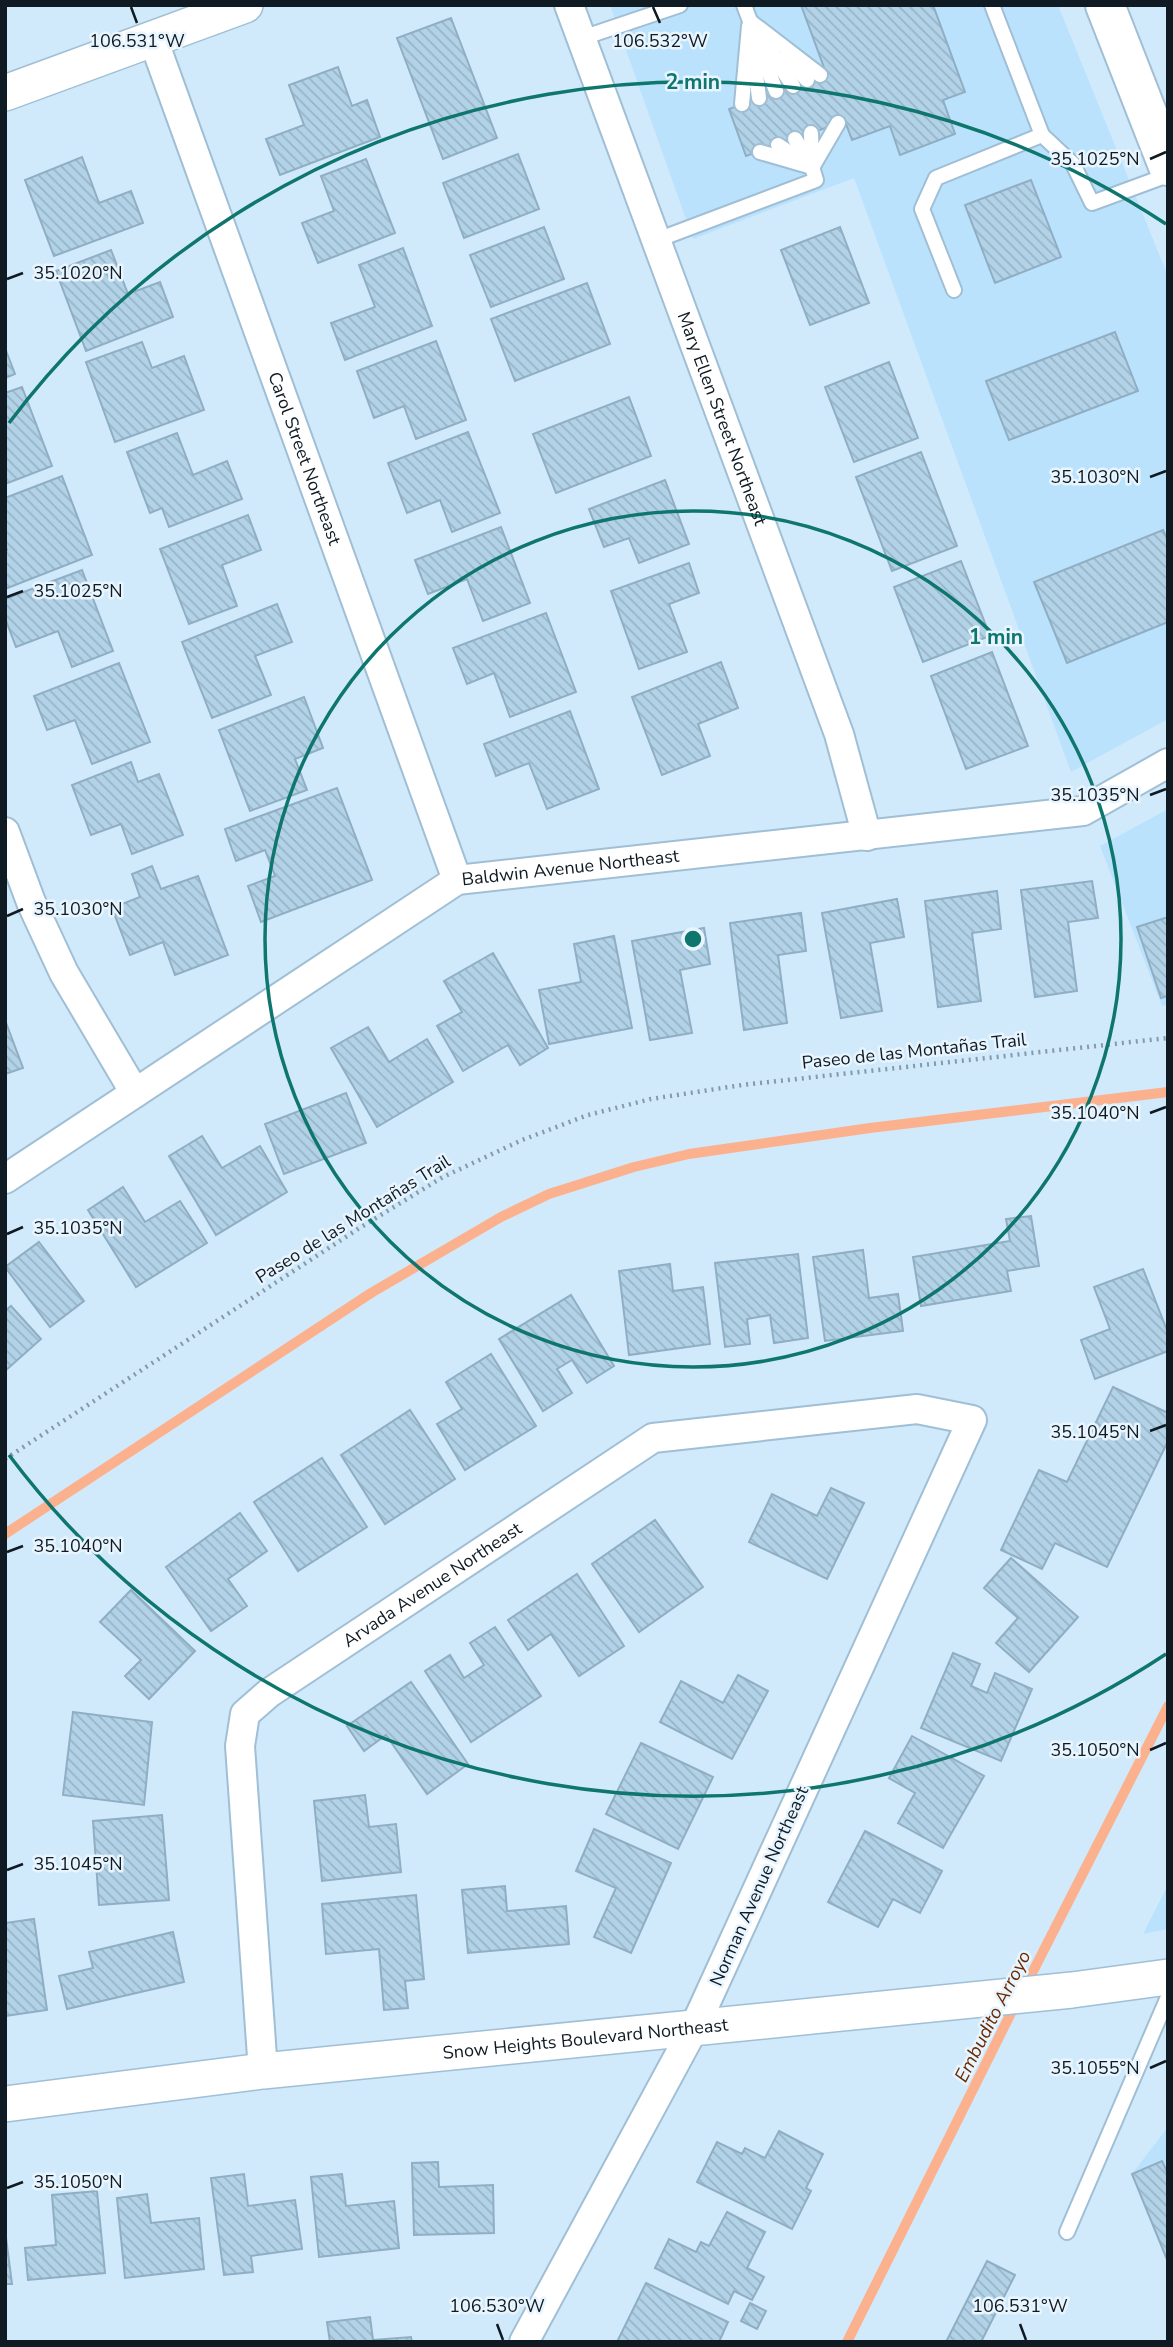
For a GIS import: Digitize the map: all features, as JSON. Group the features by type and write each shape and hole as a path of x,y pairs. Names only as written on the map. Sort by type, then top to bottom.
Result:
{"main road":[{"path":"1105,5 1168,166"}],"street":[{"path":"5,93 246,5"},
{"name":"Mary Ellen Street Northeast","path":"569,5 839,734 867,836"},
{"name":"Carol Street Northeast","path":"153,39 457,880"},
{"name":"Baldwin Avenue Northeast","path":"5,1180 457,880 1083,811 1168,764"},
{"path":"5,832 31,902 64,973 135,1093"},
{"name":"Arvada Avenue Northeast","path":"263,2071 240,1746 245,1714 270,1693 653,1438 916,1409 972,1419"},
{"name":"Norman Avenue Northeast","path":"524,2342 695,2026 972,1419"},
{"name":"Snow Heights Boulevard Northeast","path":"5,2104 263,2071 1072,1990 1168,1977"}],"lane":[{"path":"582,38 680,5"},
{"path":"744,5 776,92"},
{"path":"992,5 1042,135 1073,164 1092,203 1168,175"},
{"path":"750,21 814,78"},
{"path":"750,21 793,86"},
{"path":"750,21 759,98"},
{"path":"742,104 750,21"},
{"path":"812,167 832,125"},
{"path":"811,133 812,167"},
{"path":"954,290 922,209 936,178 1042,135"},
{"path":"657,240 816,180 812,167 795,139"},
{"path":"778,145 812,167"},
{"path":"760,152 812,167"},
{"path":"1067,2232 1168,1997"}],"path":[{"name":"Paseo de las Montañas Trail","path":"5,1459 443,1177 522,1140 588,1115 651,1099 742,1085 1168,1038"}],"shaded area":[{"path":"610,5 1058,5 1168,276 1168,719 1071,772 854,178 693,239"},
{"path":"1168,809 1168,1005 1162,1006 1100,846"},
{"path":"1168,1885 1168,1929 1143,1934"},
{"path":"1168,2127 1168,2262 1132,2174"}],"building":[{"path":"801,5 933,5 965,92 943,100 955,134 900,155 890,126 852,140 845,121 746,156 729,109 826,73"},
{"path":"451,18 497,138 443,159 397,38"},
{"path":"338,67 352,106 367,100 380,137 280,175 266,139 304,125 289,85"},
{"path":"518,154 539,209 464,238 443,183"},
{"path":"82,157 99,203 131,191 143,223 54,256 25,180"},
{"path":"366,159 395,233 318,263 302,223 334,211 321,176"},
{"path":"1031,180 1061,257 995,283 965,205"},
{"path":"544,227 564,279 491,307 470,255"},
{"path":"840,227 869,303 810,325 781,250"},
{"path":"403,248 432,326 345,360 331,323 375,307 359,265"},
{"path":"111,250 128,294 160,282 173,317 86,351 56,271"},
{"path":"587,283 610,344 515,381 491,319"},
{"path":"1115,332 1138,391 1009,440 986,381"},
{"path":"436,341 466,420 416,439 404,406 374,418 357,371"},
{"path":"142,342 152,368 184,356 204,410 115,442 86,362"},
{"path":"5,348 15,374 5,378"},
{"path":"889,362 918,438 854,462 825,387"},
{"path":"22,387 52,466 5,484 5,393"},
{"path":"629,397 651,456 556,493 533,434"},
{"path":"468,432 500,513 452,532 440,500 407,513 388,463"},
{"path":"177,433 193,475 227,461 242,499 169,527 162,508 150,513 127,452"},
{"path":"921,452 957,546 892,571 856,477"},
{"path":"62,476 92,555 5,589 5,498"},
{"path":"665,480 689,544 639,563 629,538 604,547 589,509"},
{"path":"248,515 261,550 222,565 237,606 189,624 160,549"},
{"path":"501,527 530,603 483,621 467,579 428,594 415,560"},
{"path":"1163,530 1168,541 1168,622 1067,663 1034,582"},
{"path":"961,561 990,636 923,662 894,587"},
{"path":"689,563 699,593 669,604 687,652 639,669 611,591"},
{"path":"82,570 113,651 72,667 58,631 16,647 5,618 5,599"},
{"path":"277,604 292,642 255,656 271,695 212,718 182,642"},
{"path":"546,613 576,692 510,717 494,673 467,684 453,648"},
{"path":"992,652 1028,746 966,769 931,676"},
{"path":"721,662 738,708 698,724 710,756 662,775 632,697"},
{"path":"119,663 150,742 92,764 75,720 47,730 34,696"},
{"path":"304,697 323,748 295,759 307,790 250,811 219,730"},
{"path":"570,711 599,789 547,809 529,763 496,776 484,744"},
{"path":"131,762 138,782 159,774 183,835 132,854 121,824 91,835 72,785"},
{"path":"337,788 372,880 261,922 248,886 275,876 265,850 236,861 225,829"},
{"path":"152,866 161,889 198,876 228,955 175,975 163,942 130,955 112,908 140,897 132,874"},
{"path":"1092,881 1098,918 1068,922 1077,991 1035,997 1021,890"},
{"path":"997,891 1001,929 972,933 981,1001 938,1007 925,901"},
{"path":"897,899 904,937 870,943 882,1011 841,1018 822,913"},
{"path":"801,913 806,951 778,955 787,1023 744,1030 730,923"},
{"path":"1168,917 1168,996 1161,998 1137,927"},
{"path":"704,928 710,964 680,970 692,1033 650,1040 632,941"},
{"path":"614,936 632,1028 549,1044 539,990 581,982 574,944"},
{"path":"493,953 548,1048 520,1065 508,1045 463,1071 437,1026 462,1012 444,981"},
{"path":"5,1020 23,1068 5,1074"},
{"path":"368,1027 389,1062 427,1039 453,1082 377,1127 331,1048"},
{"path":"346,1093 366,1143 284,1174 265,1124"},
{"path":"202,1136 222,1168 260,1146 287,1192 216,1235 169,1156"},
{"path":"123,1187 145,1222 180,1201 207,1243 136,1287 88,1210"},
{"path":"1031,1216 1039,1266 1007,1271 1011,1291 921,1306 913,1257 1010,1241 1006,1219"},
{"path":"39,1242 84,1301 50,1327 5,1267"},
{"path":"863,1250 869,1298 898,1294 903,1331 825,1341 813,1257"},
{"path":"798,1254 808,1338 774,1343 770,1315 747,1319 750,1344 725,1347 715,1263"},
{"path":"670,1264 673,1291 703,1287 710,1344 629,1355 619,1271"},
{"path":"1143,1269 1168,1333 1168,1351 1095,1379 1081,1340 1110,1329 1094,1287"},
{"path":"571,1295 614,1366 587,1383 572,1360 557,1369 572,1393 543,1411 499,1339"},
{"path":"11,1306 41,1339 5,1371 5,1311"},
{"path":"491,1354 536,1426 465,1470 437,1424 462,1409 446,1382"},
{"path":"1113,1387 1168,1413 1168,1441 1107,1567 1055,1543 1042,1569 1001,1550 1039,1470 1067,1482"},
{"path":"410,1410 455,1479 385,1524 341,1455"},
{"path":"322,1458 367,1527 298,1571 254,1502"},
{"path":"831,1488 864,1503 827,1579 749,1542 772,1494 817,1516"},
{"path":"240,1513 267,1551 228,1579 247,1606 211,1631 166,1567"},
{"path":"655,1520 703,1587 639,1632 592,1564"},
{"path":"1011,1558 1078,1617 1029,1672 996,1643 1018,1618 984,1588"},
{"path":"577,1574 624,1646 579,1676 551,1634 528,1650 508,1620"},
{"path":"131,1590 195,1651 149,1699 125,1676 141,1660 100,1622"},
{"path":"495,1627 541,1696 471,1742 425,1671 450,1655 464,1678 484,1665 470,1643"},
{"path":"953,1653 980,1664 971,1686 987,1693 995,1673 1032,1689 1001,1761 921,1728"},
{"path":"738,1675 768,1691 732,1759 660,1722 681,1681 723,1703"},
{"path":"411,1682 468,1764 427,1794 386,1735 364,1751 347,1726"},
{"path":"73,1712 152,1722 144,1805 63,1795"},
{"path":"912,1736 984,1776 943,1848 898,1823 915,1793 889,1778"},
{"path":"641,1743 713,1777 678,1849 606,1814"},
{"path":"365,1795 369,1827 396,1824 401,1872 322,1881 314,1801"},
{"path":"162,1815 169,1900 99,1905 93,1821"},
{"path":"594,1829 671,1863 631,1953 594,1937 616,1888 576,1871"},
{"path":"865,1831 942,1871 920,1913 893,1899 878,1927 828,1902"},
{"path":"505,1886 507,1911 566,1906 569,1944 468,1953 462,1890"},
{"path":"416,1895 424,1979 405,1981 408,2008 384,2010 379,1949 326,1954 322,1904"},
{"path":"34,1919 47,2010 5,2016 5,1923"},
{"path":"173,1932 184,1982 67,2009 59,1976 93,1968 89,1952"},
{"path":"779,2131 823,2154 806,2188 811,2191 792,2229 697,2182 717,2142 742,2154 745,2148 765,2158"},
{"path":"1162,2161 1168,2174 1168,2262 1132,2174"},
{"path":"438,2162 439,2187 493,2185 494,2233 414,2235 412,2163"},
{"path":"244,2174 248,2206 295,2200 302,2249 251,2256 253,2272 224,2275 211,2178"},
{"path":"342,2174 346,2206 394,2201 399,2248 319,2257 311,2177"},
{"path":"97,2191 105,2273 28,2280 25,2248 56,2245 52,2195"},
{"path":"147,2194 151,2223 199,2218 204,2269 125,2278 117,2198"},
{"path":"727,2212 765,2232 747,2268 764,2277 752,2300 734,2291 728,2304 655,2268 669,2239 696,2252 701,2242 709,2246"},
{"path":"5,2230 12,2284 5,2284"},
{"path":"987,2261 1015,2275 981,2342 946,2342"},
{"path":"646,2283 728,2322 719,2342 617,2342"},
{"path":"750,2303 766,2311 757,2329 741,2321"},
{"path":"370,2317 373,2340 411,2337 412,2342 330,2342 327,2322"}],"waterway":[{"path":"5,1534 371,1293 501,1217 549,1194 634,1167 689,1154 870,1128 1168,1092"},
{"name":"Embudito Arroyo","path":"1024,1989 1168,1706"},
{"name":"Embudito Arroyo","path":"847,2342 1016,2003"}]}
